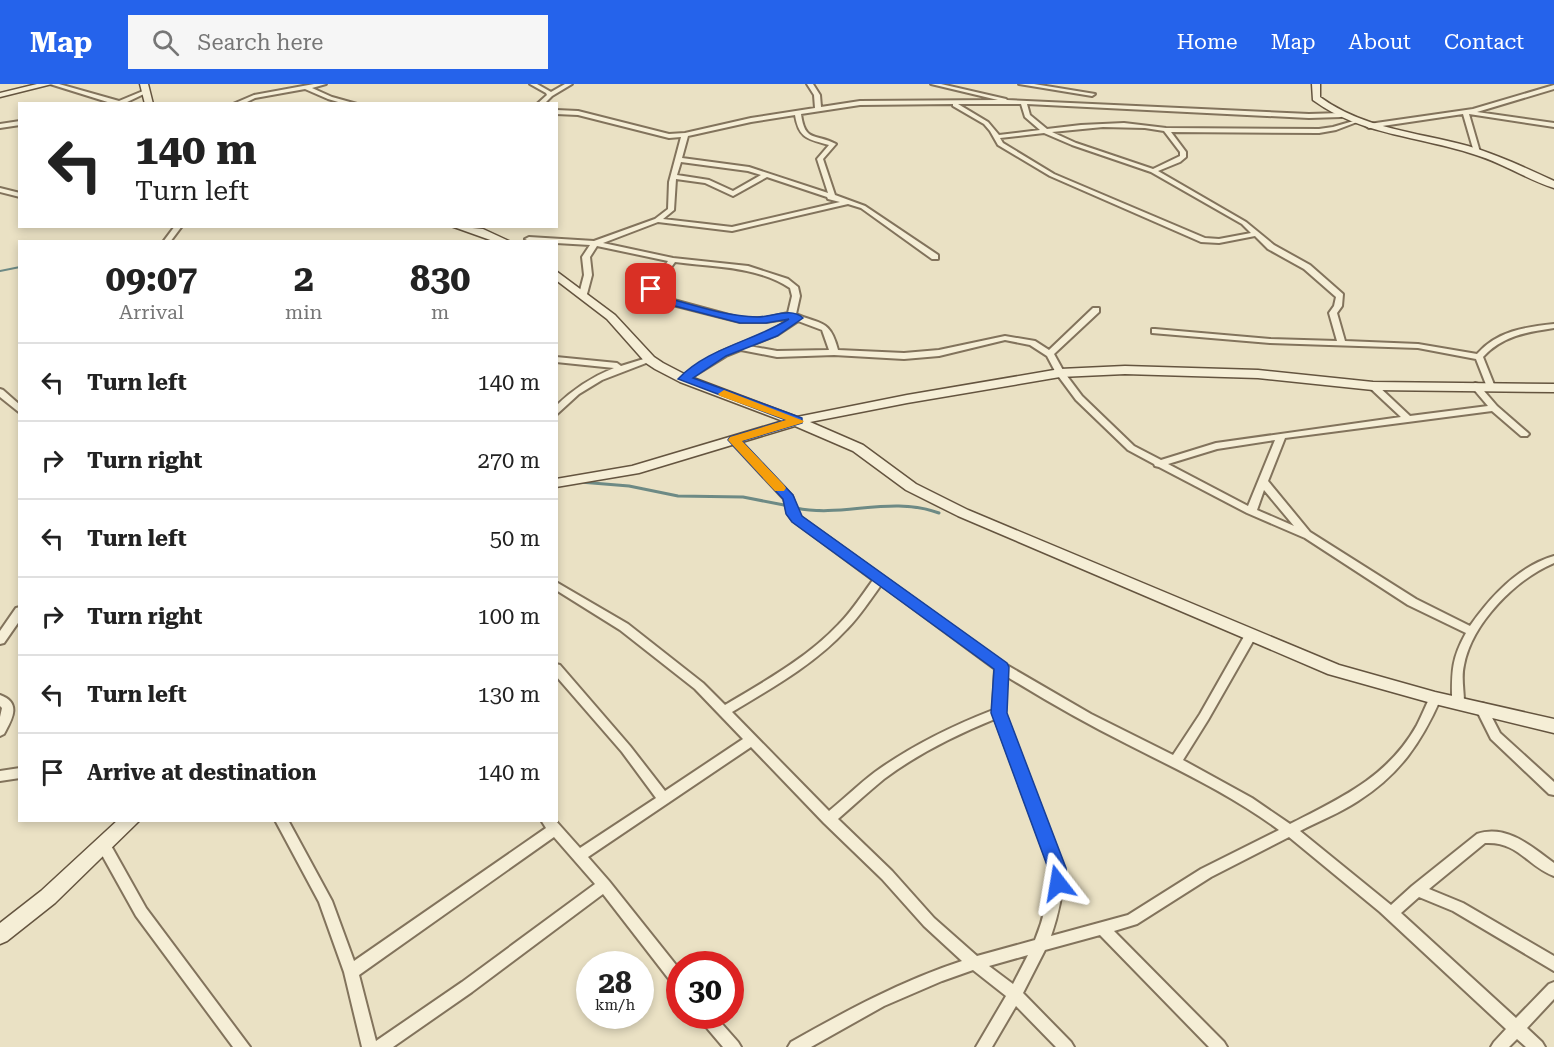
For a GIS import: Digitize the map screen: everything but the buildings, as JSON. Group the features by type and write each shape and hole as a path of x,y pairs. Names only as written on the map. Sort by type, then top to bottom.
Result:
{"street":[{"path":"0,95 22,87 51,84 114,102"},
{"path":"296,84 346,102"},
{"path":"241,102 254,97 323,84"},
{"path":"533,84 550,95"},
{"path":"542,102 569,84"},
{"path":"810,84 817,95 818,109"},
{"path":"934,84 984,94 1009,102"},
{"path":"1022,84 1092,94"},
{"path":"1090,105 1094,84"},
{"path":"1316,84 1316,98 1341,115 1355,121 1477,152 1554,185"},
{"path":"1369,126 1465,112 1497,105 1554,87"},
{"path":"120,102 145,88"},
{"path":"1024,102 1027,116 1047,132 1074,144 1153,171 1236,218 1255,234 1307,267 1340,296 1338,306 1333,313 1341,342"},
{"path":"558,112 578,114 658,134 685,135 798,112 860,103 955,105 1024,102 1309,116 1341,115"},
{"path":"955,105 986,123 1000,144 1011,152 1052,175 1204,240 1219,242 1255,234"},
{"path":"798,112 800,127 806,136 833,144 820,159 832,196"},
{"path":"1465,112 1554,124"},
{"path":"1465,112 1477,152"},
{"path":"996,137 1100,126 1141,126 1166,130 1319,131 1334,129 1355,121"},
{"path":"0,126 18,123"},
{"path":"1153,171 1183,157 1183,152 1166,130"},
{"path":"583,294 588,275 586,257 595,243 657,220 670,212 673,207 673,177 685,135"},
{"path":"679,160 734,166 766,174 863,207 935,257"},
{"path":"673,177 707,181 734,194 766,174"},
{"path":"0,190 18,194"},
{"path":"825,206 832,196"},
{"path":"657,220 732,229 848,202"},
{"path":"168,240 177,228"},
{"path":"471,228 501,240"},
{"path":"529,238 555,240"},
{"path":"558,240 595,243 673,260 748,268 785,281 796,291 795,317"},
{"path":"673,260 651,289 650,293 656,298 740,320 795,317 826,328 830,333 834,352"},
{"path":"558,275 619,325 650,360 684,379 798,421 858,448 911,487 963,513 1334,670 1435,698 1554,726"},
{"path":"1050,354 1096,310"},
{"path":"684,379 723,354 774,333 795,317"},
{"path":"1479,357 1485,349 1508,335 1528,328 1554,326"},
{"path":"1155,332 1270,341 1418,346 1479,357"},
{"path":"741,347 777,354 834,352 920,355 1005,338 1032,343 1050,354 1060,373 1079,398 1131,448 1251,511 1309,536 1412,602 1472,631"},
{"path":"1479,357 1491,387"},
{"path":"558,359 623,366"},
{"path":"558,410 583,387 623,366 650,360"},
{"path":"558,483 634,470 798,421 907,399 1060,373 1125,370 1258,374 1373,386 1554,388"},
{"path":"1373,386 1407,418"},
{"path":"1475,386 1494,408 1524,434"},
{"path":"0,392 18,408"},
{"path":"1158,464 1216,446 1333,431 1407,418 1494,408"},
{"path":"1251,511 1281,436"},
{"path":"734,440 789,498 793,514 797,519 1001,667 1054,701 1101,727 1175,762 1240,798 1289,829 1391,914 1537,1047"},
{"path":"1263,482 1309,536"},
{"path":"1458,702 1458,664 1472,631 1500,596 1527,572 1542,562 1554,559"},
{"path":"725,710 774,682 836,634 859,609 880,578"},
{"path":"558,586 624,627 664,656 725,710 751,740 887,875 929,922 1014,994 1066,1047"},
{"path":"0,640 18,614"},
{"path":"1175,762 1204,717 1250,636"},
{"path":"984,1047 1040,944 1056,902 1058,883 1057,868 999,713 1001,667"},
{"path":"558,670 626,749 663,798"},
{"path":"796,1047 879,1001 939,975 1040,944 1132,920 1206,873 1353,798 1386,773 1422,728 1435,698"},
{"path":"0,699 8,707 8,713 0,731"},
{"path":"1481,707 1495,736 1554,790"},
{"path":"829,819 885,772 918,751 950,733 999,713"},
{"path":"579,856 751,740"},
{"path":"0,776 18,773"},
{"path":"0,935 48,897 129,822"},
{"path":"282,822 325,901 351,972 370,1047"},
{"path":"351,972 551,825 604,885 666,964"},
{"path":"1391,914 1482,838 1496,837 1512,841 1554,870"},
{"path":"104,846 141,912 242,1047"},
{"path":"380,1047 467,987 604,885"},
{"path":"1417,890 1458,907 1551,958"},
{"path":"1103,929 1219,1047"},
{"path":"1499,1047 1554,989"},
{"path":"717,1029 733,1047"}],"waterway":[{"path":"0,271 18,267"},
{"path":"580,482 629,486 678,496 743,497 784,505"},
{"path":"796,508 832,510 903,506 939,513"}],"slow traffic":[{"path":"724,394 798,421 734,440 779,488"}],"route":[{"path":"651,289 650,293 656,298 710,310 740,320 777,319 792,315 797,318 764,338 723,354 684,379 798,421 734,440 789,498 793,514 797,519 1001,667 999,713 1057,868 1058,883"}]}
